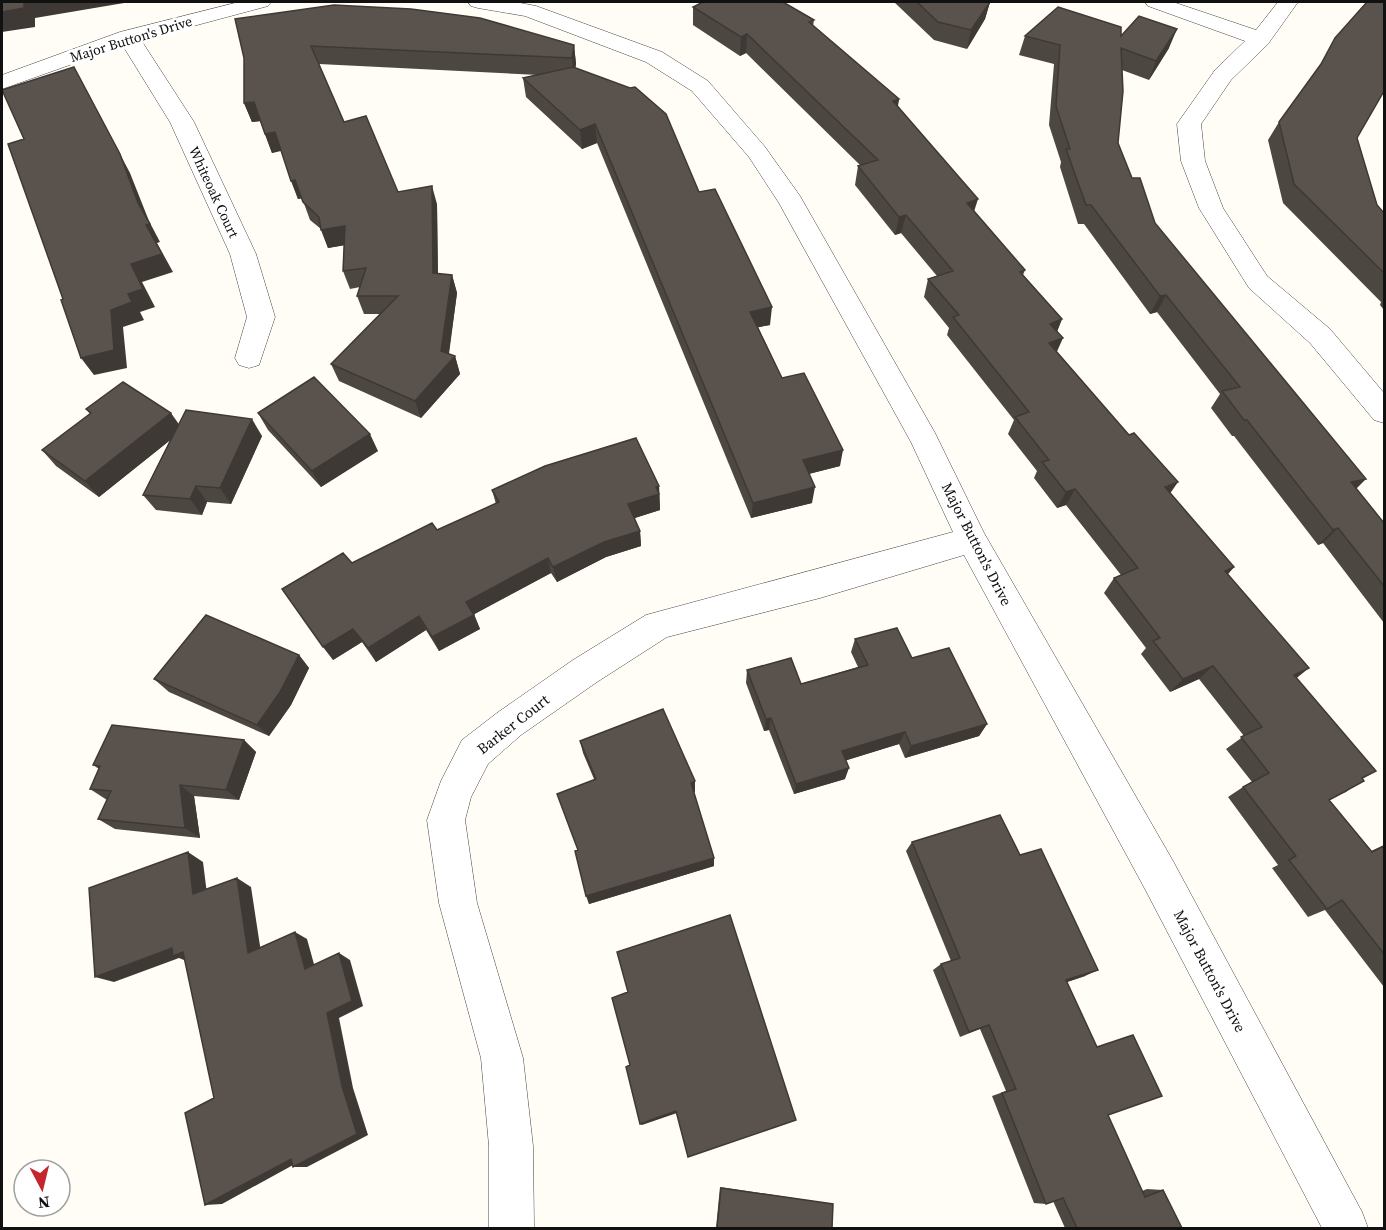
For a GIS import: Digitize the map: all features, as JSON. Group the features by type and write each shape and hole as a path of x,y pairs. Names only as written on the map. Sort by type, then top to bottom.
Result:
{"street":[{"name":"Major Button's Drive","path":"2,82 128,37 261,2"},
{"name":"Major Button's Drive","path":"478,2 529,10 654,57 700,86 757,152 791,202 818,254 926,441 972,540 1159,875 1346,1228"},
{"path":"1155,2 1260,39"},
{"path":"1288,2 1260,39 1223,75 1190,124 1193,161 1211,208 1258,282 1320,336 1384,412"},
{"name":"Whiteoak Court","path":"128,37 182,122 243,254 261,317 249,358"},
{"name":"Barker Court","path":"511,1228 511,1146 502,1058 458,903 446,820 454,793 475,752 509,724 585,670 658,625 809,587 972,540"}],"building":[{"path":"2,2 24,2 24,8 2,12"},
{"path":"703,2 783,2 814,20 809,22 899,99 893,101 978,199 967,203 1025,270 1020,272 1062,319 1050,324 1063,338 1049,343 1129,435 1134,433 1178,482 1165,487 1234,567 1225,571 1309,668 1294,675 1376,771 1362,778 1364,781 1329,800 1372,852 1384,846 1384,954 1342,900 1327,909 1289,860 1296,856 1243,787 1269,773 1241,737 1262,727 1213,666 1183,679 1153,641 1160,638 1114,578 1138,568 1075,489 1066,492 1042,462 1049,460 1015,417 1029,412 953,317 959,315 928,279 953,271 906,215 899,217 858,166 878,160 747,34 741,37 693,7"},
{"path":"917,2 990,2 971,30 938,22"},
{"path":"1367,2 1384,2 1384,91 1357,138 1377,205 1384,213 1384,273 1294,184 1279,122 1321,64 1335,38"},
{"path":"334,5 411,9 480,18 574,45 572,58 311,46 344,122 366,116 398,192 432,186 433,273 452,275 441,351 455,356 415,401 331,364 398,296 357,296 366,268 343,271 345,226 321,230 319,217 303,202 295,180 291,181 275,132 265,134 254,102 244,103 244,58 235,19"},
{"path":"1058,7 1121,27 1121,36 1139,16 1177,29 1156,61 1121,48 1123,91 1118,143 1132,178 1140,178 1155,223 1366,479 1351,482 1384,523 1384,586 1338,528 1333,530 1222,391 1240,387 1166,295 1160,296 1091,205 1086,205 1066,149 1070,149 1056,106 1060,45 1025,36"},
{"path":"74,67 120,154 138,203 150,224 146,225 162,254 131,264 143,289 128,294 132,302 111,310 114,350 81,358 61,300 63,299 8,144 24,139 2,90"},
{"path":"573,67 630,88 635,87 666,114 699,192 715,189 772,307 750,312 782,378 804,373 843,450 803,460 815,487 753,503 595,124 580,130 523,78"},
{"path":"314,377 370,434 312,471 258,413"},
{"path":"123,382 171,413 85,481 42,450 91,413 86,409"},
{"path":"186,410 252,419 220,488 196,486 190,499 143,495"},
{"path":"636,438 659,486 656,487 659,494 628,504 640,531 604,542 553,567 548,558 466,602 474,615 432,637 419,616 368,648 353,629 323,647 282,589 343,553 352,563 432,523 437,530 499,502 492,490 545,466"},
{"path":"206,615 299,655 280,692 257,725 154,679"},
{"path":"897,628 912,658 949,648 987,724 911,746 905,732 842,751 849,768 796,784 771,718 766,719 747,670 791,658 801,684 868,665 855,639"},
{"path":"663,709 695,781 691,783 714,858 586,896 575,851 578,850 557,794 596,779 580,741"},
{"path":"112,725 244,740 226,790 180,785 185,828 98,819 111,791 90,789 100,766 93,765"},
{"path":"1000,815 1020,855 1041,849 1098,970 1066,980 1097,1047 1133,1035 1162,1096 1108,1115 1145,1197 1163,1190 1182,1228 1077,1228 1063,1198 1046,1204 1002,1093 1016,1089 989,1025 969,1032 941,964 960,958 912,842"},
{"path":"188,852 193,894 237,878 248,953 295,932 305,969 339,953 352,1001 327,1013 342,1086 357,1134 293,1167 291,1159 205,1205 185,1113 214,1098 183,952 173,956 172,948 95,977 89,888"},
{"path":"730,915 796,1120 688,1157 676,1111 640,1124 626,1067 630,1065 612,998 628,992 617,952"},
{"path":"721,1188 833,1204 832,1228 717,1228"}]}
